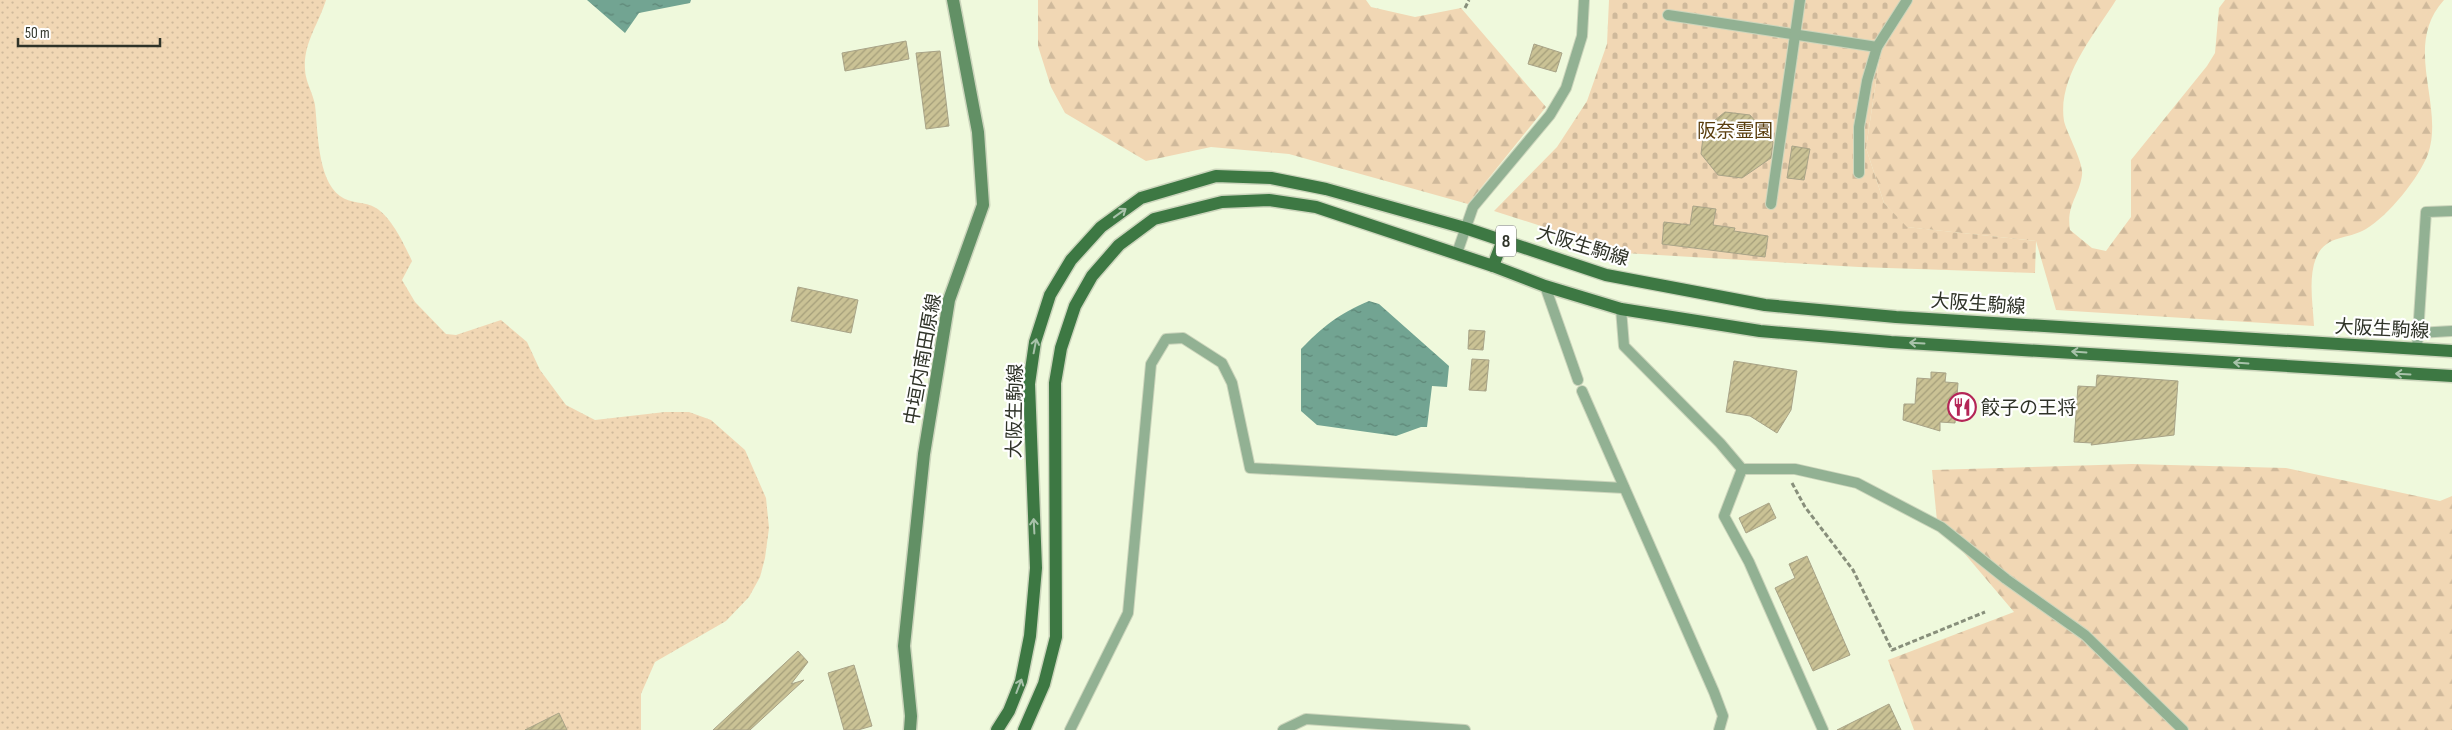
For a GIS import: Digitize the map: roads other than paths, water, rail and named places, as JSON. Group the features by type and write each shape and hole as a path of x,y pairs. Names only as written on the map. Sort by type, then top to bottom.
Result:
{"main road":[{"name":"中垣内南田原線","path":"910,730 912,716 904,646 924,454 949,300 983,205 978,132 953,0"},
{"name":"大阪生駒線","path":"997,730 1009,711 1021,681 1030,636 1036,568 1029,384 1035,342 1050,295 1071,260 1101,227 1141,198 1216,176 1271,178 1298,183 1465,228 1606,275 1765,305 1906,318 2452,351"},
{"name":"8","path":"1024,730 1044,684 1056,637 1055,383 1061,348 1075,306 1092,276 1119,245 1154,219 1222,202 1269,200 1316,207 1456,253 1545,286 1621,309 1760,331 1891,342 2452,376"},
{"path":"1493,266 1503,240"}],"lane":[{"path":"1456,253 1473,207 1550,115 1566,88 1582,36 1584,0"},
{"path":"1771,204 1800,0"},
{"path":"1859,173 1859,127 1867,81 1877,46 1907,0"},
{"path":"1668,15 1877,46"},
{"path":"2416,349 2426,212 2452,211"},
{"path":"1545,286 1578,380"},
{"path":"1621,309 1624,346 1720,443 1742,468 1795,469 1857,483 1941,527 2006,579 2085,635 2184,730"},
{"path":"2418,332 2452,331"},
{"path":"1070,730 1128,613 1151,364 1166,339 1183,338 1222,363 1232,383 1250,468 1624,488"},
{"path":"1582,391 1714,692 1723,716 1719,730"},
{"path":"1742,468 1724,516 1749,562 1823,730"},
{"path":"1283,730 1306,719 1465,730"}],"water":[{"path":"587,0 691,0 690,3 639,13 625,33"},
{"path":"1369,301 1379,304 1449,366 1447,387 1432,386 1427,427 1421,427 1396,436 1317,425 1301,411 1301,349 1332,321"}],"place":[{"name":"餃子の王将","path":"1962,407"}],"park label":[{"name":"阪奈霊園","path":"1735,130"}]}
